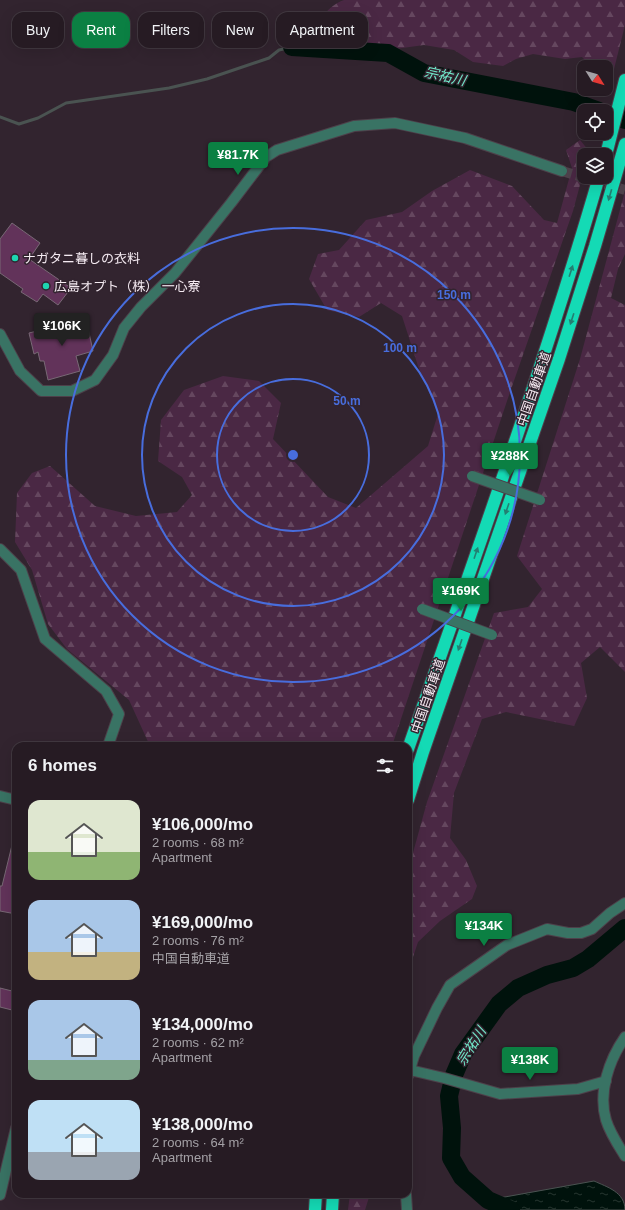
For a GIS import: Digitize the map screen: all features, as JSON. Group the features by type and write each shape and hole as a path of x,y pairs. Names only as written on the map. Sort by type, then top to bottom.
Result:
{"highway":[{"path":"608,148 625,80"},
{"name":"中国自動車道","path":"412,787 559,358 595,246 625,144"},
{"name":"中国自動車道","path":"410,742 545,354 581,241 597,184"},
{"path":"316,1198 316,1210"},
{"path":"332,1210 333,1198"}],"street":[{"path":"0,334 20,371 41,391 72,391 95,380 113,355 124,328 141,307 175,273 266,157 277,150 310,138 354,126 395,123 465,138 562,171"},
{"path":"472,476 540,500"},
{"path":"0,550 22,570 45,639 106,692 118,714 109,742"},
{"path":"422,609 492,635"},
{"path":"0,796 12,799"},
{"path":"412,1063 437,1008 450,984 507,945 547,929 568,933 581,933 592,929 610,913 625,904"},
{"path":"625,1037 616,1051 606,1081 604,1099 606,1120 625,1156"},
{"path":"412,1073 444,1078 500,1094 578,1089 606,1081"},
{"path":"0,1195 12,1145"},
{"path":"406,1198 406,1210"}],"green space":[{"path":"344,0 625,0 625,25 613,73 613,60 585,60 582,57 565,59 533,54 516,59 503,66 473,62 454,50 424,45 395,49 368,46 368,12 326,12"},
{"path":"580,140 587,148 577,148 577,184 580,184 573,211 508,398 393,742 148,742 129,700 67,649 48,624 32,570 15,542 17,493 32,473 50,466 95,506 136,516 177,512 192,495 182,477 158,461 161,420 184,390 223,376 259,381 281,403 273,439 328,497 356,508 428,446 438,414 418,366 402,316 381,303 359,317 327,310 309,279 318,254 339,250 366,220 402,212 432,191 470,170 512,186 544,220 557,223 572,168 566,150"},
{"path":"625,191 625,254 618,269 611,298 625,305 625,672 600,647 581,663 587,698 574,726 506,712 482,719 454,793 450,838 466,860 477,886 472,899 440,921 418,942 412,960 412,856 427,802 494,613 528,607 542,589 517,556 580,359"},
{"path":"350,1198 369,1198 365,1210 348,1210"}],"water":[{"path":"594,1181 619,1194 625,1210 494,1210 488,1200"}],"building":[{"path":"12,223 40,243 29,259 71,288 58,305 43,294 37,302 21,292 23,289 0,273 0,239"},
{"path":"86,319 93,351 76,356 80,371 48,380 44,361 40,361 38,352 34,354 29,333"},
{"path":"12,845 12,913 0,911 0,886 2,886"},
{"path":"0,988 12,991 12,1010 0,1007"}],"waterway":[{"path":"0,117 19,124 38,118 66,103 169,88 207,79 269,58 279,50 288,48"},
{"name":"宗祐川","path":"308,48 388,53 424,73 580,104"},
{"name":"宗祐川","path":"613,116 625,120"},
{"name":"宗祐川","path":"511,1210 488,1200 462,1177 451,1158 452,1128 449,1096 454,1075 463,1054 499,1004 518,988 547,975 573,968 588,959 625,928"}],"tunnel":[{"path":"562,171 625,190"}],"place":[{"name":"ナガタニ暮しの衣料","path":"15,258"},
{"name":"広島オプト（株） 一心寮","path":"46,286"}]}
